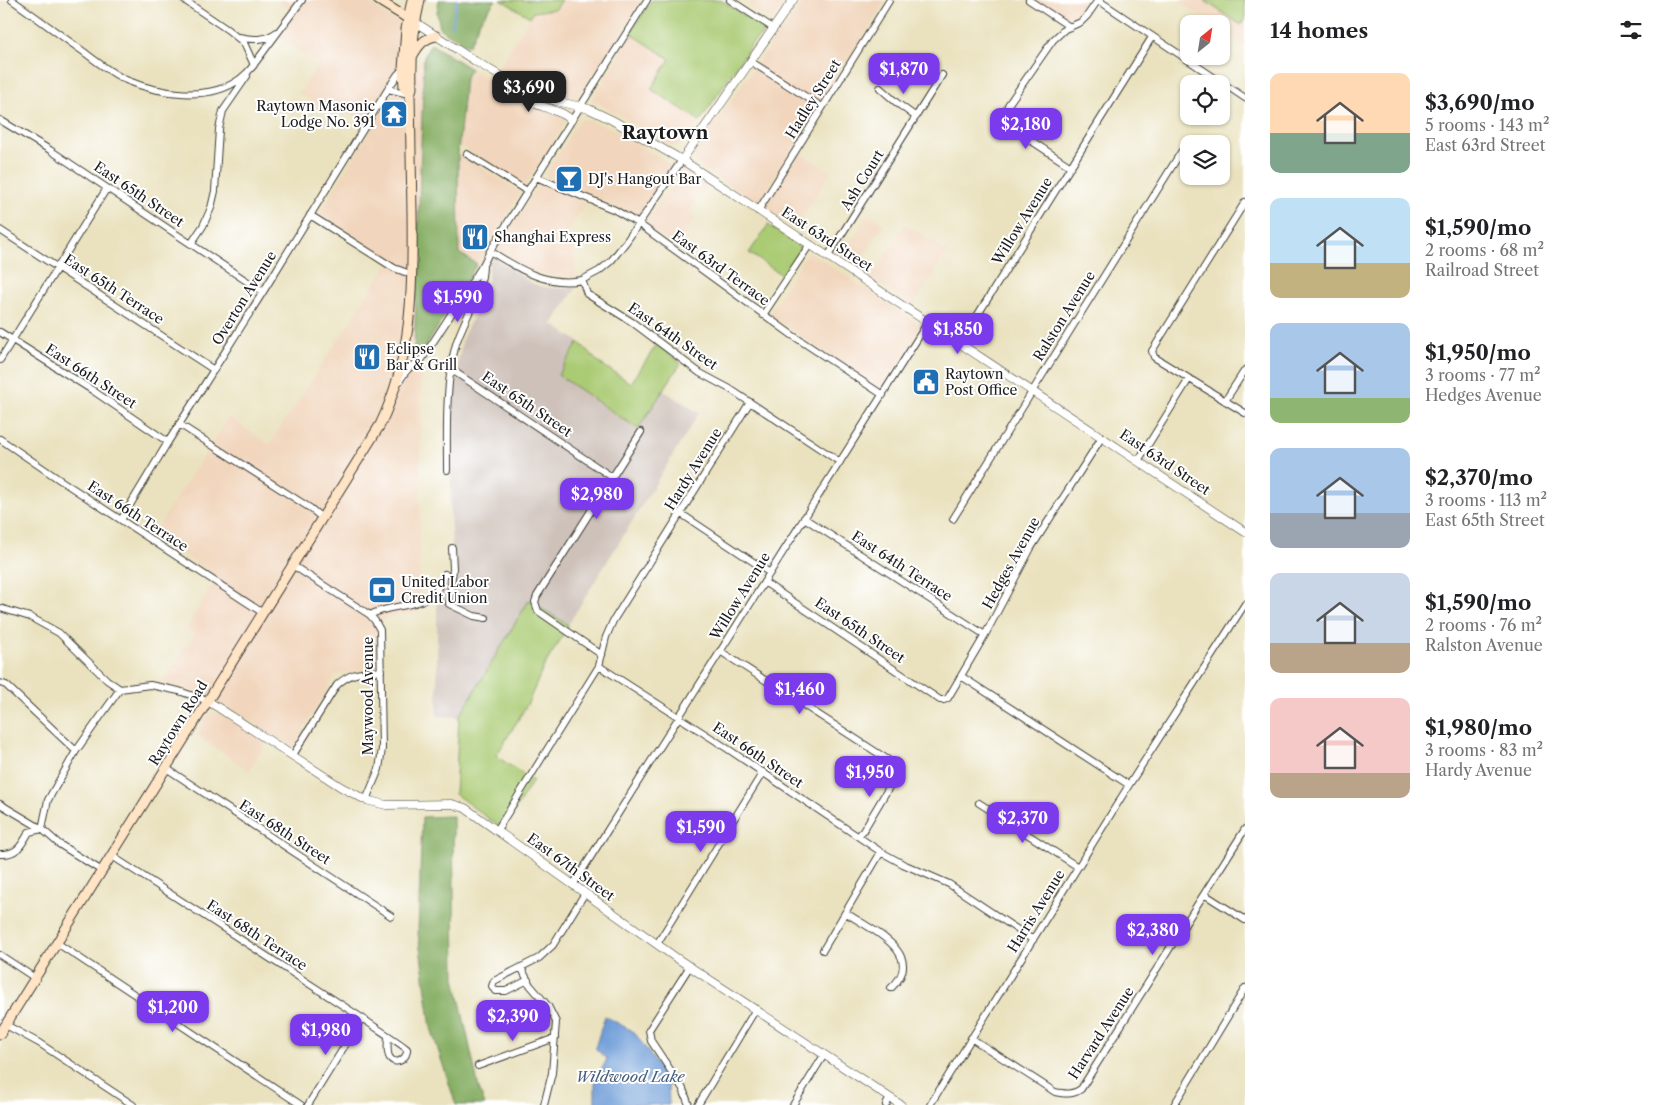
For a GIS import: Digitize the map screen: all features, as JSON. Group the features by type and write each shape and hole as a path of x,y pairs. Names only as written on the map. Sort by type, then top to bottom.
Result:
{"main road":[{"name":"East 63rd Street","path":"378,0 411,20"},
{"path":"412,0 411,20 412,88 410,94 404,88 404,69 411,20 420,0"},
{"path":"412,57 422,42 436,36"},
{"name":"Raytown Road","path":"0,1034 380,425 394,390 402,362 410,317 413,275 410,94"}],"street":[{"path":"12,0 105,67 125,79 146,87 172,92 196,93 221,88 242,78 254,65"},
{"path":"184,0 244,43 254,65"},
{"path":"191,244 203,226 211,208 215,192 219,129 223,111 302,0"},
{"path":"394,390 412,364 422,359 426,353 483,265 527,191 647,0"},
{"path":"730,0 773,28"},
{"path":"490,251 523,271 541,279 563,282 582,280 599,271 611,261 639,224 792,0"},
{"path":"1029,0 1070,27"},
{"path":"1071,167 1009,126 1005,115 1008,105 1053,40 1065,29 1081,22 1098,0 1245,98"},
{"name":"Hadley Street","path":"758,211 889,2"},
{"name":"East 63rd Street","path":"411,20 529,93 556,102 589,109 682,160 1245,532"},
{"path":"236,36 264,39 283,27"},
{"name":"Willow Avenue","path":"960,343 1152,37"},
{"path":"750,61 822,108"},
{"name":"Overton Avenue","path":"122,520 179,424 388,89 398,74 404,69"},
{"name":"Ash Court","path":"828,256 942,75"},
{"path":"511,83 517,92 526,98 563,113 571,120"},
{"path":"880,88 896,103 916,117"},
{"path":"388,89 410,94"},
{"name":"East 65th Street","path":"0,120 50,150 263,292"},
{"path":"467,154 527,191"},
{"name":"Ralston Avenue","path":"953,519 1180,154"},
{"name":"East 63rd Terrace","path":"536,177 615,210 639,224 764,315 883,395"},
{"path":"0,360 107,188"},
{"path":"1245,202 1152,351 1152,355 1245,413"},
{"path":"310,215 394,268 413,275"},
{"name":"East 65th Terrace","path":"0,230 214,370"},
{"path":"764,315 810,244"},
{"path":"447,470 448,392 456,345 483,280 483,265"},
{"name":"East 64th Street","path":"582,280 587,294 632,322 700,373 730,389 840,462"},
{"name":"Willow Avenue","path":"573,884 928,322"},
{"name":"East 66th Street","path":"0,332 92,390 168,442"},
{"name":"East 65th Street","path":"452,370 612,477"},
{"path":"1225,401 1245,370"},
{"path":"1138,461 1188,379"},
{"name":"Hardy Avenue","path":"599,666 606,637 613,621 750,402"},
{"path":"179,424 297,499 322,518"},
{"path":"602,655 538,611 536,606 537,596 641,432"},
{"name":"Hedges Avenue","path":"942,700 948,698 986,635 1031,548 1102,437"},
{"name":"East 66th Terrace","path":"0,438 263,613"},
{"path":"680,514 770,572"},
{"name":"East 64th Terrace","path":"804,518 986,635"},
{"path":"452,548 453,569 449,604 457,606 474,616 486,618"},
{"path":"292,566 370,615 379,610 415,602 429,596 439,587 445,574"},
{"name":"East 65th Street","path":"764,582 942,700"},
{"name":"Harris Avenue","path":"930,1105 1129,785 1245,604"},
{"path":"0,608 30,617 52,628 107,680 120,689 150,685 179,691 208,701"},
{"name":"Maywood Avenue","path":"366,800 379,769 382,749 380,630 370,615"},
{"path":"720,651 892,762 896,768 895,777 863,831 858,836"},
{"path":"497,830 599,666"},
{"name":"East 66th Street","path":"599,666 763,772 881,852 949,884 1033,940"},
{"path":"293,755 344,678 354,673 381,672"},
{"path":"961,676 1129,785"},
{"path":"0,683 6,685 76,752"},
{"path":"42,829 48,800 76,752 120,689"},
{"name":"East 67th Street","path":"208,701 342,787 366,800 386,805 452,804 465,808 657,944 824,1055 888,1102 901,1105"},
{"name":"East 68th Street","path":"166,768 391,916"},
{"path":"657,944 763,772"},
{"path":"979,803 1078,867"},
{"path":"0,804 42,829 59,844 102,871"},
{"path":"0,854 9,854 15,851 20,847 28,832 42,829"},
{"name":"Harvard Avenue","path":"971,1038 1055,1092 1069,1094 1081,1089 1245,829"},
{"path":"824,950 881,852"},
{"name":"East 68th Terrace","path":"112,856 362,1018 388,1037"},
{"path":"528,980 506,991 498,992 493,988 494,981 539,958 553,945 585,893"},
{"path":"1204,894 1245,920"},
{"path":"846,913 895,946 904,962 898,981 891,988"},
{"path":"57,943 301,1105"},
{"path":"0,954 36,978"},
{"path":"689,1105 683,1090 651,1040 649,1030 690,966"},
{"path":"521,967 528,980 553,1014 556,1022 552,1073 544,1105"},
{"path":"1174,1105 1245,988"},
{"path":"698,1105 756,1009"},
{"path":"308,1105 362,1018"},
{"path":"6,1025 39,1043 133,1105"},
{"path":"478,1066 555,1038"},
{"path":"793,1105 824,1055"}],"shaded area":[{"path":"276,0 298,0 292,10"},
{"path":"306,0 364,0 402,25 400,66 365,123 331,102 324,111 299,93 318,63 279,38"},
{"path":"562,0 642,0 605,58 575,99 554,95 532,86 499,67 533,12 556,9"},
{"path":"751,0 787,0 776,16 769,19 747,6"},
{"path":"804,0 886,0 757,203 704,169 693,160 693,155"},
{"path":"1034,0 1095,0 1085,14 1070,24"},
{"path":"1245,0 1245,46 1230,36 1230,15 1199,15 1178,1"},
{"path":"630,33 670,59 651,89 700,121 682,144 678,146 669,145 599,103 591,101 617,60"},
{"path":"424,56 414,352 421,354 419,612 384,618 377,629 376,668 336,674 294,746 291,746 201,694 162,684 194,634 186,629 217,577 153,534 229,417 269,445 390,261 320,213 391,96"},
{"path":"471,69 524,101 565,118 562,128 525,186 459,145 465,78"},
{"path":"583,119 610,128 674,167 640,217 633,217 606,202 546,177 546,173 579,121"},
{"path":"799,152 830,172 795,229 766,210 765,206"},
{"path":"458,154 519,191 520,194 477,264 459,253"},
{"path":"683,170 707,185 689,211 696,217 677,247 645,223"},
{"path":"539,185 586,203 566,235 572,237 577,278 545,275 532,271 499,251 500,244"},
{"path":"868,214 883,224 856,268 841,258"},
{"path":"905,224 948,252 913,306 871,278"},
{"path":"809,252 919,324 919,330 882,387 876,386 771,316 770,313"},
{"path":"495,258 532,283 540,286 576,288 552,324 579,342 558,375 637,429 663,390 699,413 568,625 529,601 459,717 437,716 437,595 454,585 450,507 454,391 458,379 458,362 463,337 486,292 489,263"},
{"path":"212,712 220,713 267,742 249,770 196,735 208,715"}],"green space":[{"path":"439,0 496,0 480,21 469,46 440,29 437,12"},
{"path":"501,0 562,0 556,9 533,12 530,17"},
{"path":"652,0 721,0 762,28 762,35 753,42 700,121 651,89 670,59 630,33"},
{"path":"1245,0 1245,19 1241,25 1230,18 1230,15 1226,15 1205,1"},
{"path":"431,44 471,69 465,78 458,154 459,253 477,264 421,354 414,352 424,56"},
{"path":"768,225 797,244 800,249 785,277 749,253"},
{"path":"579,342 599,363 631,383 657,344 681,363 638,429 558,375"},
{"path":"529,600 568,625 544,666 527,705 496,756 533,781 505,825 504,830 455,794 459,717"},
{"path":"453,816 455,978 479,1089 485,1105 456,1105 431,1028 418,933 422,817"}],"water":[{"name":"Wildwood Lake","path":"605,1016 634,1032 668,1080 669,1105 595,1105 595,1083 607,1059 595,1048"}],"waterway":[{"path":"452,26 457,0"}],"place":[{"name":"Raytown Masonic Lodge No. 391","path":"394,114"},
{"name":"DJ's Hangout Bar","path":"569,179"},
{"name":"Shanghai Express","path":"475,237"},
{"name":"Eclipse Bar & Grill","path":"367,357"},
{"name":"Raytown Post Office","path":"926,382"},
{"name":"United Labor Credit Union","path":"382,590"}],"district":[{"name":"Raytown","path":"665,132"}]}
